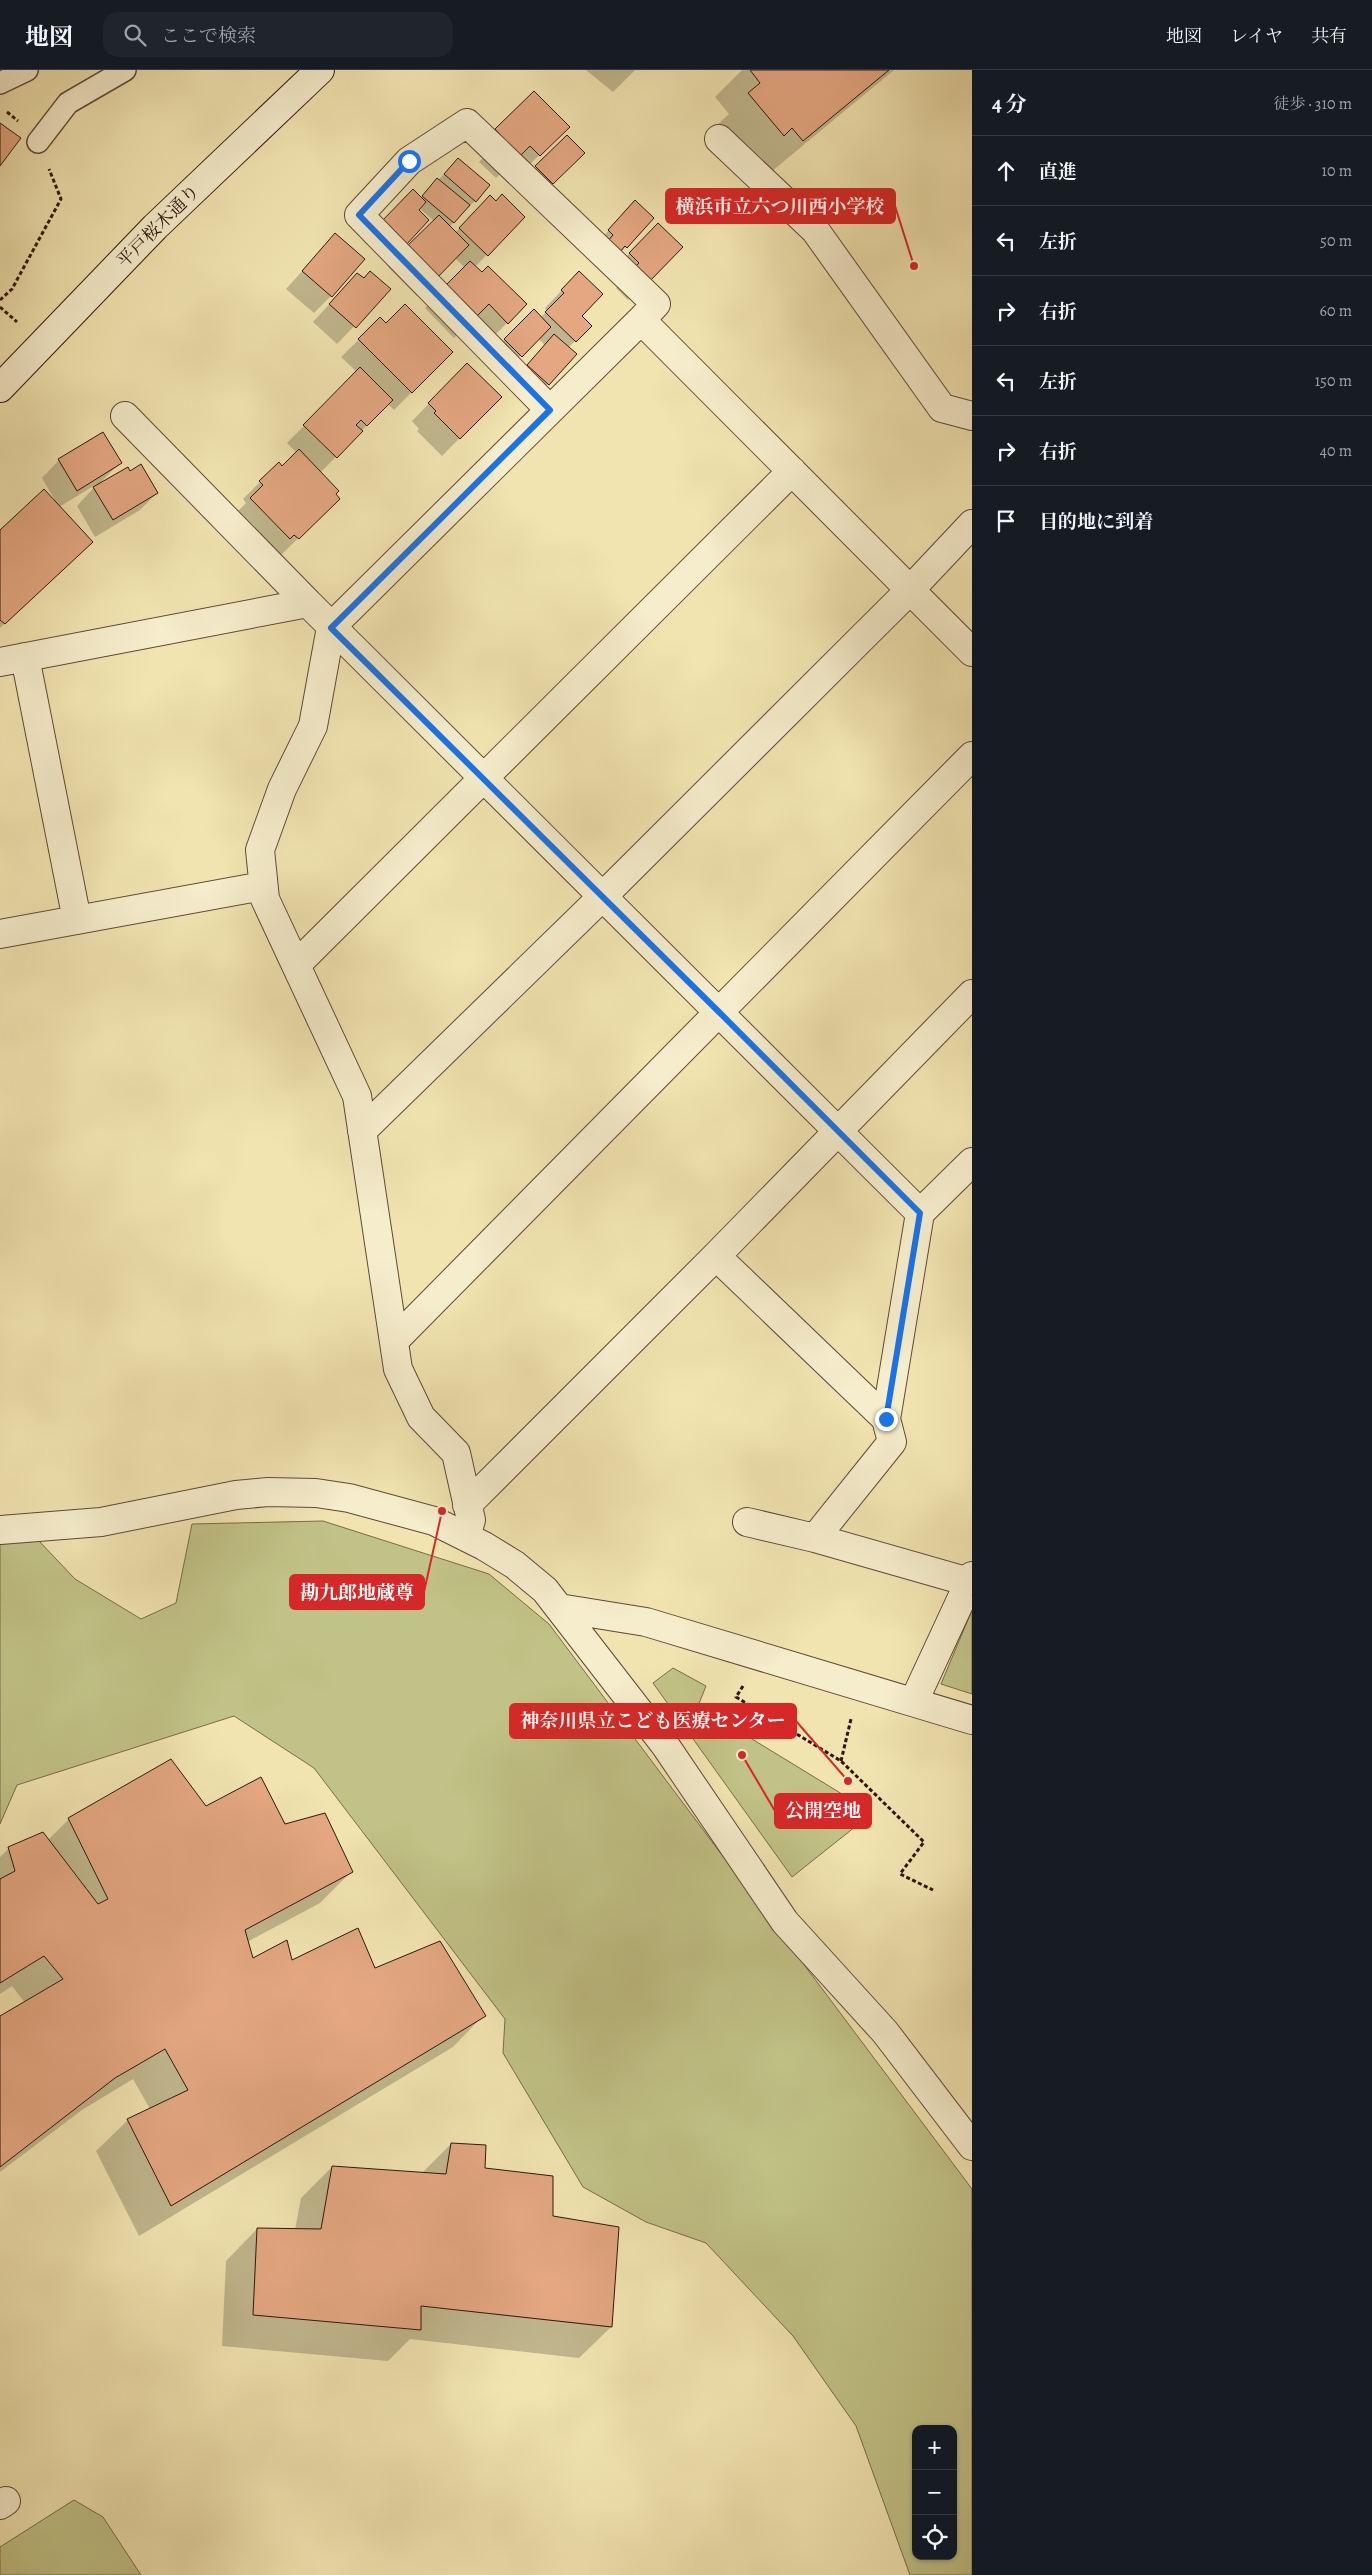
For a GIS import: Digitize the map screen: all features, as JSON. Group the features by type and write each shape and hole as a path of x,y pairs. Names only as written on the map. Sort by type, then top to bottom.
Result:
{"street":[{"name":"平戸桜木通り","path":"0,388 155,227 320,70"},
{"path":"466,1537 471,1520 456,1454 421,1417 398,1370 357,1096 265,899 260,850 282,789 313,726 331,628 642,320 656,304 467,123 409,161 359,215 550,410"},
{"path":"719,139 815,230 942,408 972,416"},
{"path":"642,320 972,652"},
{"path":"125,416 308,602 331,628 603,896 920,1213"},
{"path":"296,966 792,471"},
{"path":"362,1131 603,896 910,590 972,524"},
{"path":"77,920 13,660 308,602"},
{"path":"394,1341 719,1012 970,763"},
{"path":"0,934 263,886"},
{"path":"467,1505 716,1256 972,994"},
{"path":"815,1538 892,1442 886,1419 920,1213 972,1162"},
{"path":"716,1256 886,1419"},
{"path":"0,1530 101,1522 191,1502 268,1492 316,1493 350,1498 434,1521 515,1565 545,1590 665,1746 785,1922 885,2032 972,2146"},
{"path":"748,1522 971,1579 914,1701"},
{"path":"559,1608 646,1622 972,1720"}],"lane":[{"path":"0,84 27,70"},
{"path":"38,142 68,103 126,70"}],"path":[{"path":"0,300 12,289 61,199 38,142"},
{"path":"0,307 17,322"},
{"path":"751,1688 742,1686 736,1697 841,1761 924,1842 900,1874 933,1890"},
{"path":"842,1716 860,1722"},
{"path":"841,1761 851,1719"}],"green space":[{"path":"323,1521 489,1574 549,1624 972,2189 972,2575 910,2575 856,2426 793,2336 706,2243 646,2222 583,2187 503,2053 505,2019 314,1768 234,1716 17,1785 0,1824 0,1539 39,1541 75,1579 141,1619 176,1603 192,1524"},
{"path":"972,1610 972,1694 941,1684"},
{"path":"673,1668 706,1686 698,1706 860,1805 870,1815 792,1877 653,1683"},
{"path":"74,2500 103,2517 141,2575 0,2575 0,2547"}],"building":[{"path":"750,70 889,70 803,141 792,128 784,136 748,93 760,83"},
{"path":"534,91 570,127 540,156 530,146 514,162 496,144 502,137 495,129"},
{"path":"0,123 21,138 0,166"},
{"path":"567,135 585,153 553,184 535,166"},
{"path":"458,158 490,185 476,202 444,174"},
{"path":"437,178 470,205 454,223 422,196"},
{"path":"413,189 426,202 419,210 429,220 406,245 381,222"},
{"path":"502,194 525,217 488,256 459,228 490,195 496,201"},
{"path":"635,200 654,218 627,248 625,246 619,253 607,242 613,235 608,230"},
{"path":"439,215 469,245 435,280 404,249"},
{"path":"658,223 683,247 647,284 632,270 639,263 629,253"},
{"path":"335,233 365,259 332,297 302,271"},
{"path":"470,261 482,272 488,266 527,304 508,324 489,304 472,321 441,290"},
{"path":"370,271 391,289 356,328 329,304 357,273 364,278"},
{"path":"579,271 603,294 582,316 592,326 576,342 545,312 564,293 561,290"},
{"path":"405,304 453,352 412,393 358,339 380,317 386,323"},
{"path":"534,309 551,327 522,357 504,339"},
{"path":"554,334 577,354 549,385 527,365"},
{"path":"467,363 502,397 460,439 434,413 436,411 428,403"},
{"path":"360,367 393,400 367,426 361,420 356,425 363,431 337,458 303,425"},
{"path":"103,432 122,463 77,491 58,459"},
{"path":"299,449 339,491 336,494 340,499 299,539 294,535 290,539 250,498 263,485 259,481 279,462 282,466"},
{"path":"141,464 158,493 113,520 93,487 128,467 130,471"},
{"path":"44,489 93,542 5,624 0,620 0,530"},
{"path":"171,1759 206,1806 261,1777 285,1824 325,1813 353,1872 245,1930 253,1958 287,1940 292,1960 358,1928 375,1968 440,1941 486,2016 171,2206 127,2119 188,2090 165,2049 115,2078 0,2167 0,2016 63,1979 44,1956 0,1983 0,1879 15,1871 8,1847 43,1832 98,1904 108,1899 68,1818"},
{"path":"451,2143 486,2145 485,2168 553,2176 553,2216 619,2227 612,2327 421,2306 421,2330 253,2315 257,2228 321,2229 332,2166 446,2174"}],"place":[{"name":"横浜市立六つ川西小学校","path":"914,266"},
{"name":"勘九郎地蔵尊","path":"442,1511"},
{"name":"公開空地","path":"742,1755"},
{"name":"神奈川県立こども医療センター","path":"848,1781"}],"route":[{"path":"409,161 359,215 550,410 331,628 920,1213 886,1419"}]}
